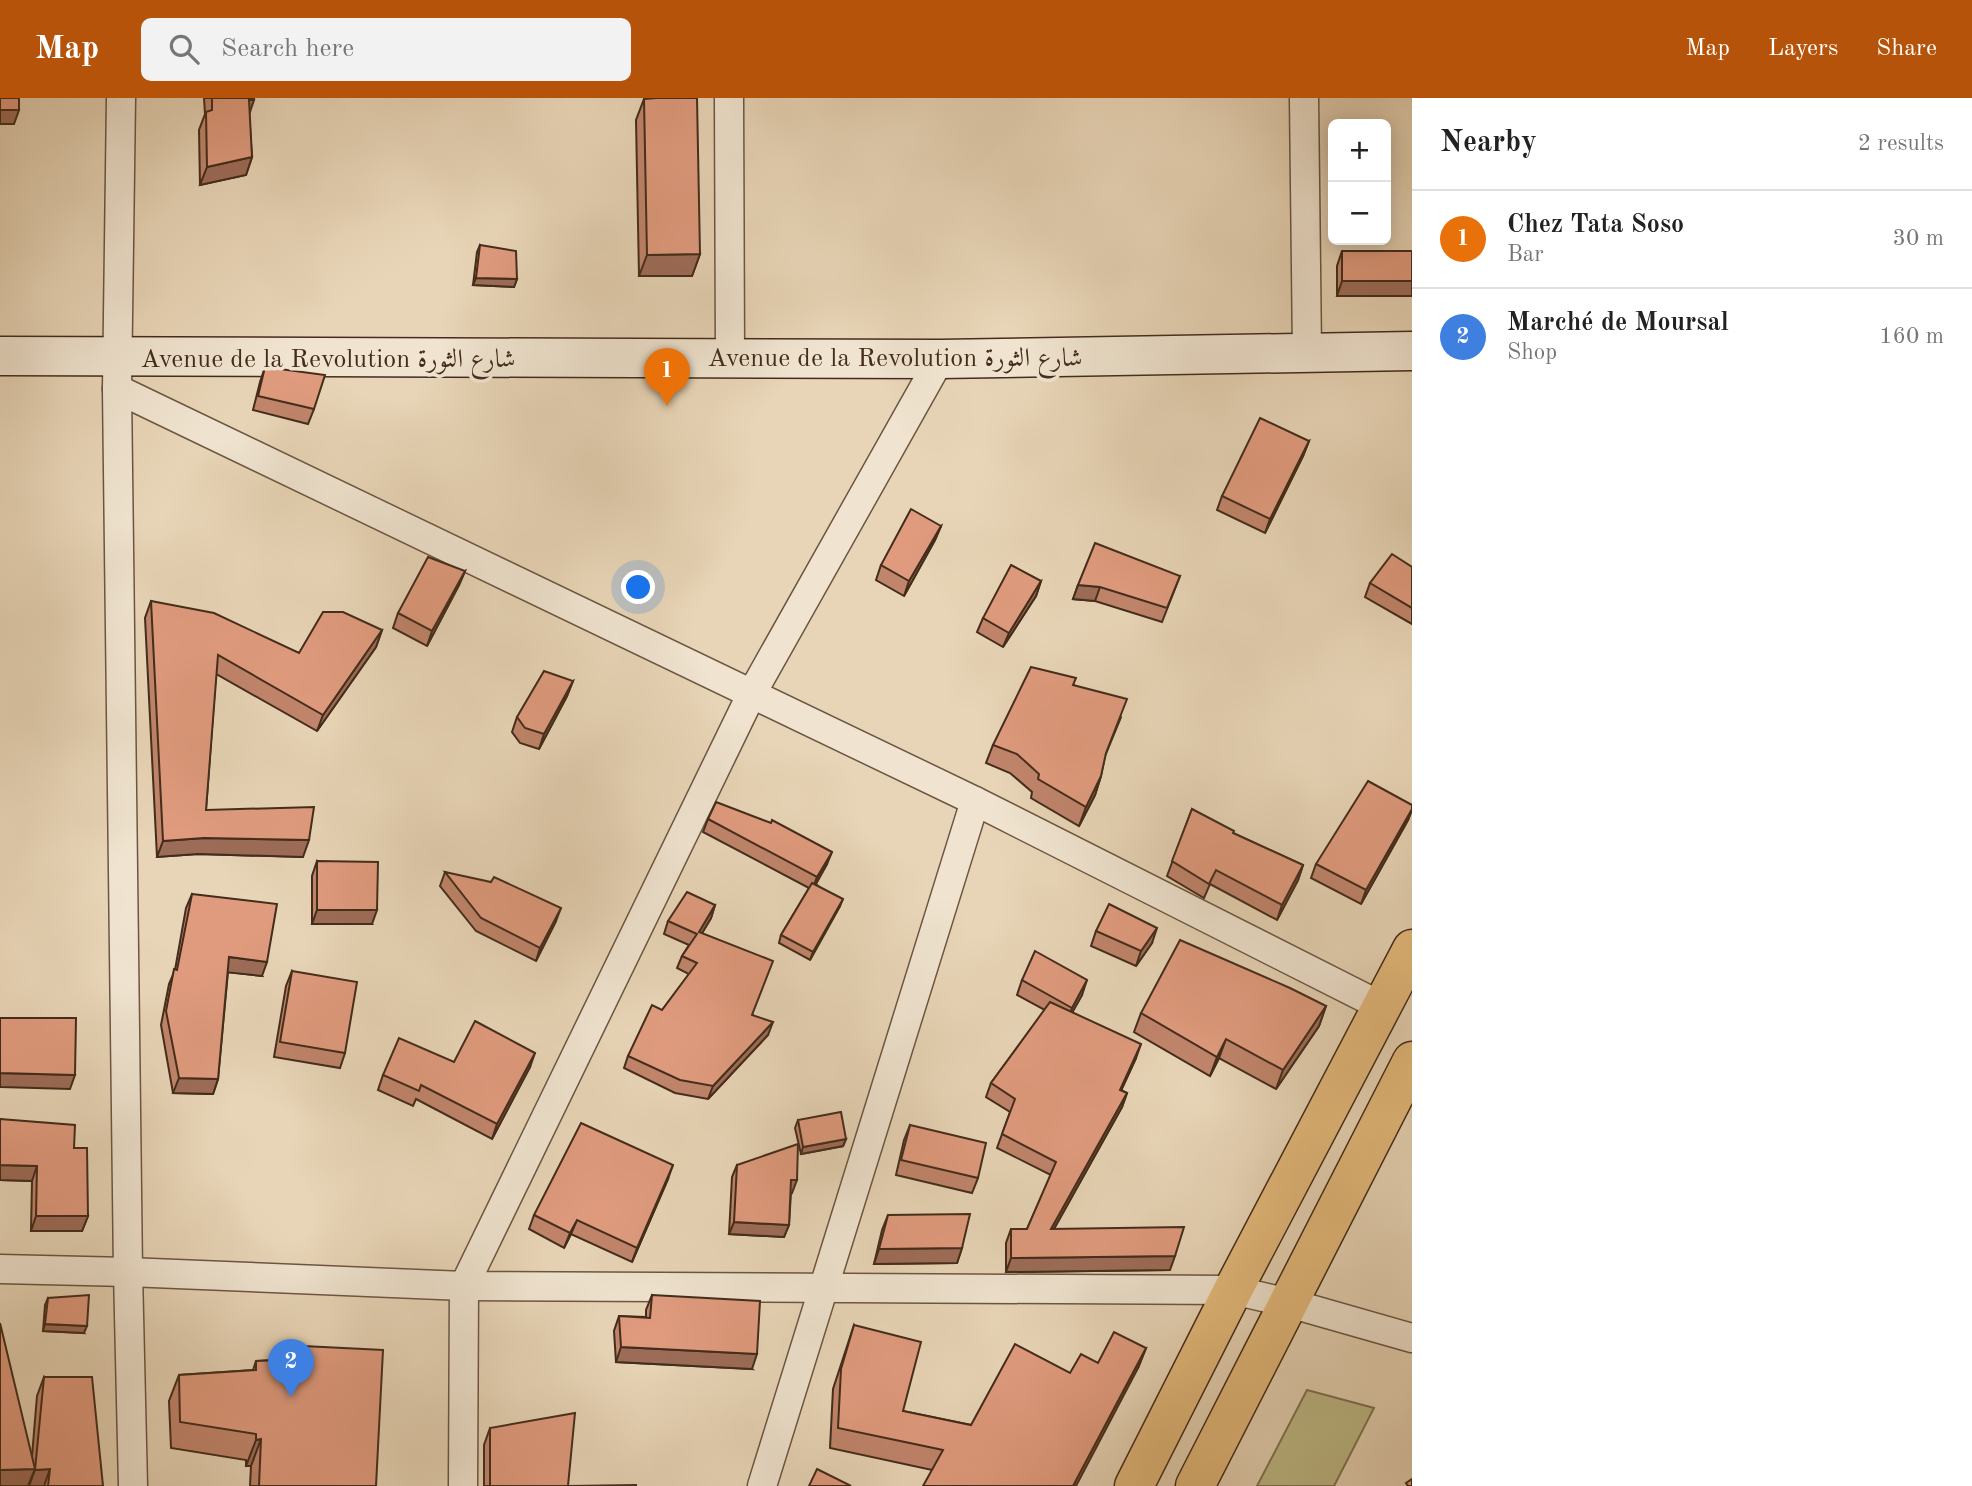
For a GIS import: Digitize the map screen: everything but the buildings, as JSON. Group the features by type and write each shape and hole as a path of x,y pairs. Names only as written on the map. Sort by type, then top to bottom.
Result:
{"main road":[{"path":"1134,1486 1412,948"},
{"path":"1195,1486 1412,1060"}],"street":[{"path":"121,98 117,373 133,1486"},
{"path":"729,98 730,357"},
{"path":"1304,98 1307,353"},
{"name":"Avenue de la Revolution شارع الثورة","path":"0,356 117,373 730,357 940,359 1412,351"},
{"path":"463,1486 464,1286 751,695 940,359"},
{"path":"117,373 751,695 975,801 1381,1006"},
{"path":"762,1486 975,801"},
{"path":"0,1269 464,1286 1233,1290 1412,1338"}],"shaded area":[{"path":"1307,1390 1374,1408 1334,1486 1257,1486"}],"place":[{"name":"Chez Tata Soso","path":"667,406"},
{"name":"Marché de Moursal","path":"291,1397"}]}
